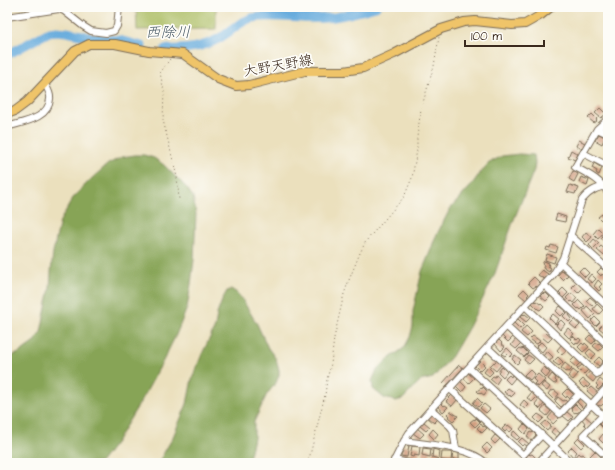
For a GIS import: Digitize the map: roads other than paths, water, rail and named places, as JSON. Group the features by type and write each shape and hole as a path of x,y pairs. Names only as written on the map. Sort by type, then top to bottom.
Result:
{"main road":[{"name":"大野天野線","path":"90,37 149,52 183,54 218,79 236,86 250,85 305,71 344,71 363,68 394,54 441,29 464,22 512,25 525,24 541,15 551,7"},
{"path":"7,114 15,111 27,102 90,37"}],"street":[{"path":"7,17 58,8 83,26 90,37 114,30 117,26 119,7"},
{"path":"7,127 35,118 47,108 50,95 45,84"},
{"path":"608,119 597,129 575,167 606,185 608,193"},
{"path":"597,129 608,134"},
{"path":"583,153 608,166"},
{"path":"409,463 394,462 409,433 554,275 561,263 582,200 592,190 606,185"},
{"path":"570,235 608,269"},
{"path":"561,263 608,306"},
{"path":"544,286 608,345"},
{"path":"525,306 597,374 608,362"},
{"path":"507,327 608,420"},
{"path":"488,348 560,414 579,394"},
{"path":"469,368 572,463"},
{"path":"538,463 608,386"},
{"path":"450,389 523,455 542,435"},
{"path":"431,409 453,430 456,449"},
{"path":"603,415 583,436 608,458"},
{"path":"404,441 456,449 471,454 486,463"},
{"path":"559,463 565,457"}],"waterway":[{"name":"西除川","path":"165,49 180,49 202,46 216,40 244,21 252,18 325,18 345,15 376,7"},
{"name":"西除川","path":"7,55 49,32 57,31 95,38 119,40 142,46"}]}
